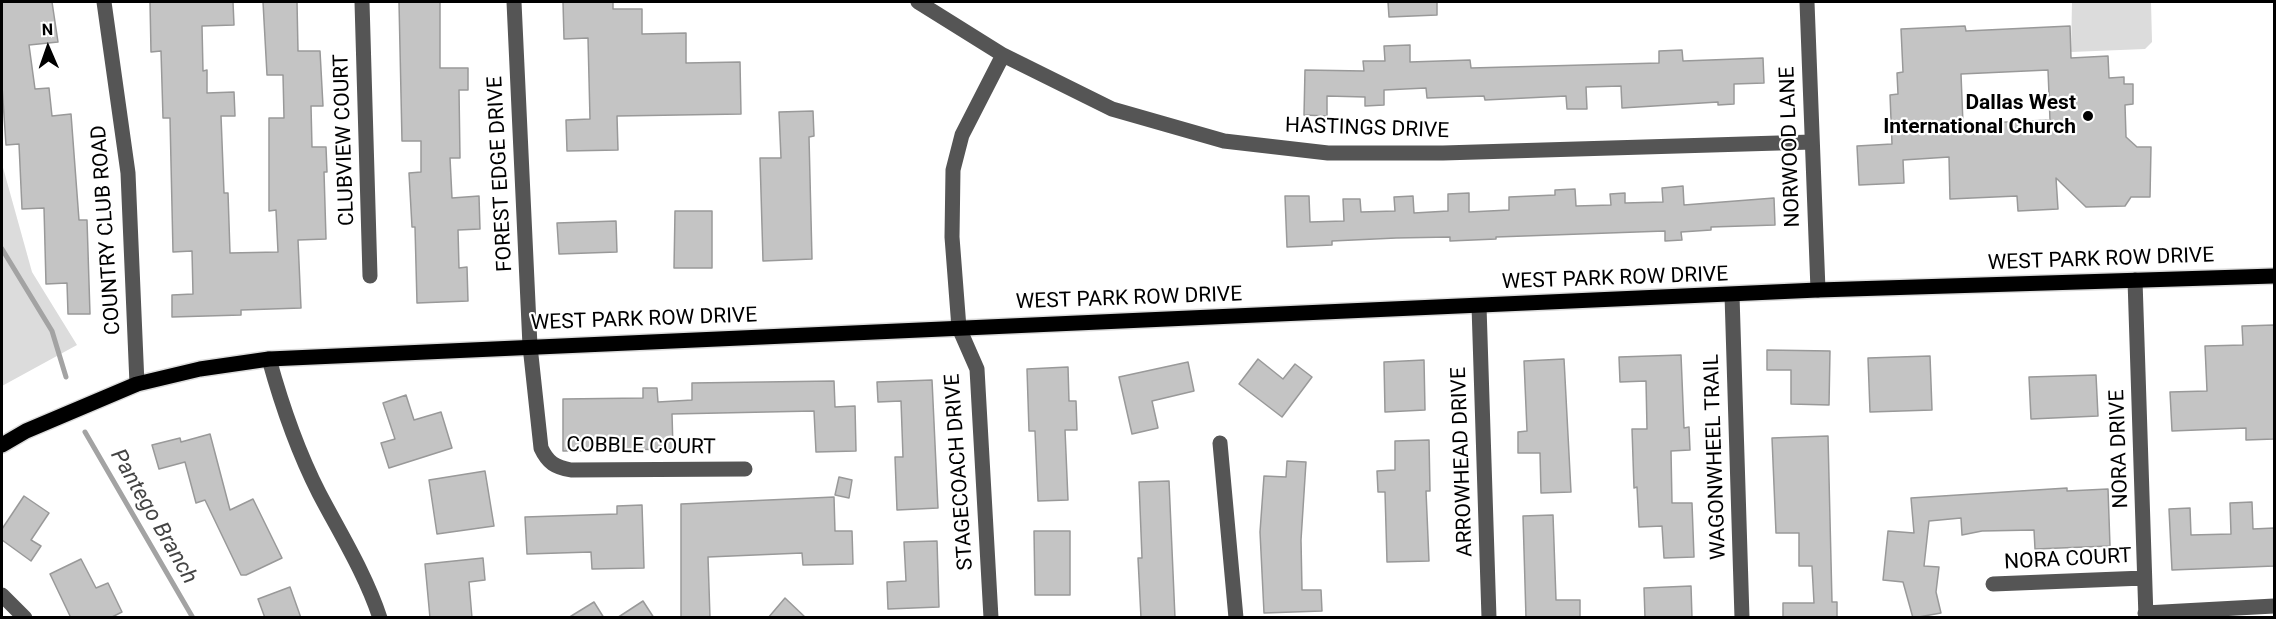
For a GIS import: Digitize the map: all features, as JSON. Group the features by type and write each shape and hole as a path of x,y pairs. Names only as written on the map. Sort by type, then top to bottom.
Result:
{"main road":[{"name":"WEST PARK ROW DRIVE","path":"2,445 137,384 200,369 269,359 1818,290 2274,276"}],"street":[{"name":"COUNTRY CLUB ROAD","path":"104,2 129,173 137,384"},
{"name":"CLUBVIEW COURT","path":"362,2 370,276"},
{"name":"FOREST EDGE DRIVE","path":"514,2 530,346"},
{"name":"HASTINGS DRIVE","path":"918,2 1003,55 1112,109 1224,141 1328,153 1443,153 1812,141"},
{"name":"NORWOOD LANE","path":"1807,2 1818,290"},
{"name":"STAGECOACH DRIVE","path":"991,618 977,369 959,328 952,237 953,170 962,135 1003,55"},
{"name":"NORA DRIVE","path":"2135,280 2146,615"},
{"name":"WAGONWHEEL TRAIL","path":"1732,295 1742,618"},
{"name":"ARROWHEAD DRIVE","path":"1479,306 1489,618"},
{"name":"COBBLE COURT","path":"530,346 541,448 547,460 557,468 745,469"},
{"path":"269,359 287,423 319,492 366,578 380,618"},
{"path":"1221,443 1236,618"},
{"name":"NORA COURT","path":"1993,584 2145,578"},
{"path":"2,595 25,618"},
{"path":"2146,615 2274,606"}],"shaded area":[{"path":"2072,2 2151,2 2152,42 2145,49 2071,52"},
{"path":"2,164 32,272 77,345 2,386"}],"building":[{"path":"2,2 52,2 58,42 29,45 35,89 49,88 52,116 71,114 79,220 87,220 90,314 68,314 67,283 46,284 44,208 22,209 19,144 6,145 2,86"},
{"path":"150,2 233,2 234,25 202,26 203,71 207,70 207,93 234,92 235,116 221,116 224,193 228,193 230,253 278,252 276,210 269,211 269,118 284,118 283,75 267,75 263,2 297,2 298,51 320,51 323,106 311,106 312,147 326,147 327,172 324,172 326,239 298,240 301,308 241,310 241,315 172,317 172,295 193,294 192,251 173,252 170,118 163,118 161,51 151,52"},
{"path":"399,2 440,2 440,68 468,68 468,90 459,90 460,158 450,158 452,198 479,196 480,229 458,230 459,268 467,267 468,301 417,303 415,227 412,227 409,173 421,172 421,141 402,141"},
{"path":"563,2 613,2 613,9 642,9 642,34 686,33 686,63 740,62 741,114 617,116 618,150 567,151 566,120 590,119 588,38 564,39"},
{"path":"1388,2 1437,2 1437,15 1389,17"},
{"name":"Dallas West International Church","path":"1965,26 1966,31 2070,26 2071,58 2108,56 2109,78 2124,77 2124,84 2133,84 2133,104 2125,105 2126,137 2137,147 2151,147 2150,197 2131,197 2125,206 2086,207 2056,178 2058,209 2018,211 2017,196 1950,199 1949,157 1903,160 1904,183 1859,185 1857,146 1892,144 1890,95 1898,94 1897,73 1903,72 1901,29","holes":["2048,70 2050,120 1963,124 1961,74"]},
{"path":"1410,45 1410,62 1470,60 1471,68 1659,63 1659,51 1682,50 1683,61 1763,58 1764,83 1734,84 1734,104 1718,105 1718,102 1622,108 1621,86 1586,87 1587,109 1567,109 1566,96 1485,100 1484,96 1427,98 1426,88 1384,90 1384,105 1365,106 1365,97 1327,96 1327,116 1304,115 1305,70 1364,71 1363,61 1385,61 1384,46"},
{"path":"813,111 814,136 809,137 812,259 763,261 760,158 781,158 779,112"},
{"path":"1683,186 1684,205 1774,198 1775,225 1711,227 1711,230 1681,232 1682,240 1665,241 1665,231 1496,237 1496,239 1450,241 1450,237 1396,238 1332,241 1332,245 1287,247 1285,196 1309,196 1310,222 1344,221 1343,199 1360,199 1361,212 1395,211 1394,197 1413,196 1414,213 1448,211 1448,194 1469,193 1469,212 1509,210 1509,197 1555,195 1555,190 1575,189 1576,206 1611,205 1610,194 1625,193 1625,203 1663,202 1662,188"},
{"path":"675,211 712,211 712,268 674,268"},
{"path":"616,221 617,252 559,254 557,223"},
{"path":"2274,325 2274,439 2246,440 2246,428 2172,431 2170,392 2207,391 2205,346 2243,345 2242,326"},
{"path":"1767,350 1830,351 1829,405 1791,404 1791,370 1767,370"},
{"path":"1681,355 1684,428 1689,427 1690,450 1671,451 1672,503 1692,503 1694,557 1664,558 1662,526 1639,527 1637,487 1634,488 1632,429 1647,429 1646,381 1620,382 1619,357"},
{"path":"1930,356 1932,410 1870,412 1868,358"},
{"path":"1258,359 1283,379 1295,364 1312,377 1282,417 1239,384"},
{"path":"1564,359 1571,492 1541,493 1540,453 1518,453 1518,432 1527,431 1524,361"},
{"path":"1424,360 1425,410 1385,412 1384,362"},
{"path":"1188,362 1194,391 1152,401 1158,428 1132,434 1119,377"},
{"path":"1068,367 1069,401 1076,401 1077,430 1065,430 1068,500 1038,501 1035,431 1029,431 1027,369"},
{"path":"2096,375 2098,416 2031,419 2029,377"},
{"path":"932,380 938,508 897,510 895,457 903,457 901,401 878,402 877,382"},
{"path":"834,381 835,407 855,406 856,451 816,452 814,411 672,414 673,449 563,451 563,399 643,398 643,388 657,388 658,402 692,400 692,383"},
{"path":"406,395 414,420 441,412 452,448 389,468 381,443 395,439 383,403"},
{"path":"210,434 230,510 253,499 282,558 246,575 241,575 205,500 196,503 185,462 159,469 152,445 180,438 181,442"},
{"path":"1828,436 1832,602 1837,602 1837,618 1783,618 1783,603 1814,603 1812,566 1799,566 1799,533 1776,533 1772,438"},
{"path":"1429,440 1430,491 1426,491 1429,561 1387,562 1385,492 1378,492 1377,471 1395,470 1395,441"},
{"path":"1287,461 1306,462 1301,540 1302,590 1321,590 1322,611 1264,613 1260,532 1264,476 1286,477"},
{"path":"485,471 494,526 437,534 429,480"},
{"path":"839,477 852,480 849,498 835,495"},
{"path":"1169,481 1175,618 1141,618 1138,558 1142,558 1139,482"},
{"path":"2067,488 2067,491 2108,489 2110,546 2035,549 2034,530 1982,531 1962,535 1961,518 1929,521 1924,566 1939,567 1936,592 1941,613 1913,618 1903,582 1883,580 1888,531 1914,533 1911,498"},
{"path":"24,496 49,513 31,540 41,546 31,561 2,540 2,529"},
{"path":"834,497 835,531 852,531 853,564 803,565 802,553 708,557 710,618 681,618 681,504"},
{"path":"2252,502 2253,529 2274,528 2274,566 2172,570 2169,509 2190,508 2191,535 2231,534 2230,503"},
{"path":"642,505 644,568 592,569 591,552 527,554 525,517 617,514 617,506"},
{"path":"1553,515 1556,600 1580,600 1580,618 1526,618 1523,516"},
{"path":"1034,531 1070,531 1070,595 1035,595"},
{"path":"937,541 939,607 888,609 887,582 906,581 904,542"},
{"path":"483,558 485,580 469,582 472,618 430,618 425,564"},
{"path":"81,559 96,588 108,583 122,612 110,618 71,618 50,574"},
{"path":"1691,586 1692,618 1645,618 1644,588"},
{"path":"290,587 301,618 265,618 258,599"},
{"path":"785,598 806,618 768,618"},
{"path":"643,601 654,618 617,618"},
{"path":"594,602 604,618 568,618"}],"waterway":[{"name":"Pantego Branch","path":"2,249 52,331 66,377"},
{"name":"Pantego Branch","path":"85,432 193,618"}],"place":[{"name":"Dallas West International Church","path":"2088,116"}]}
